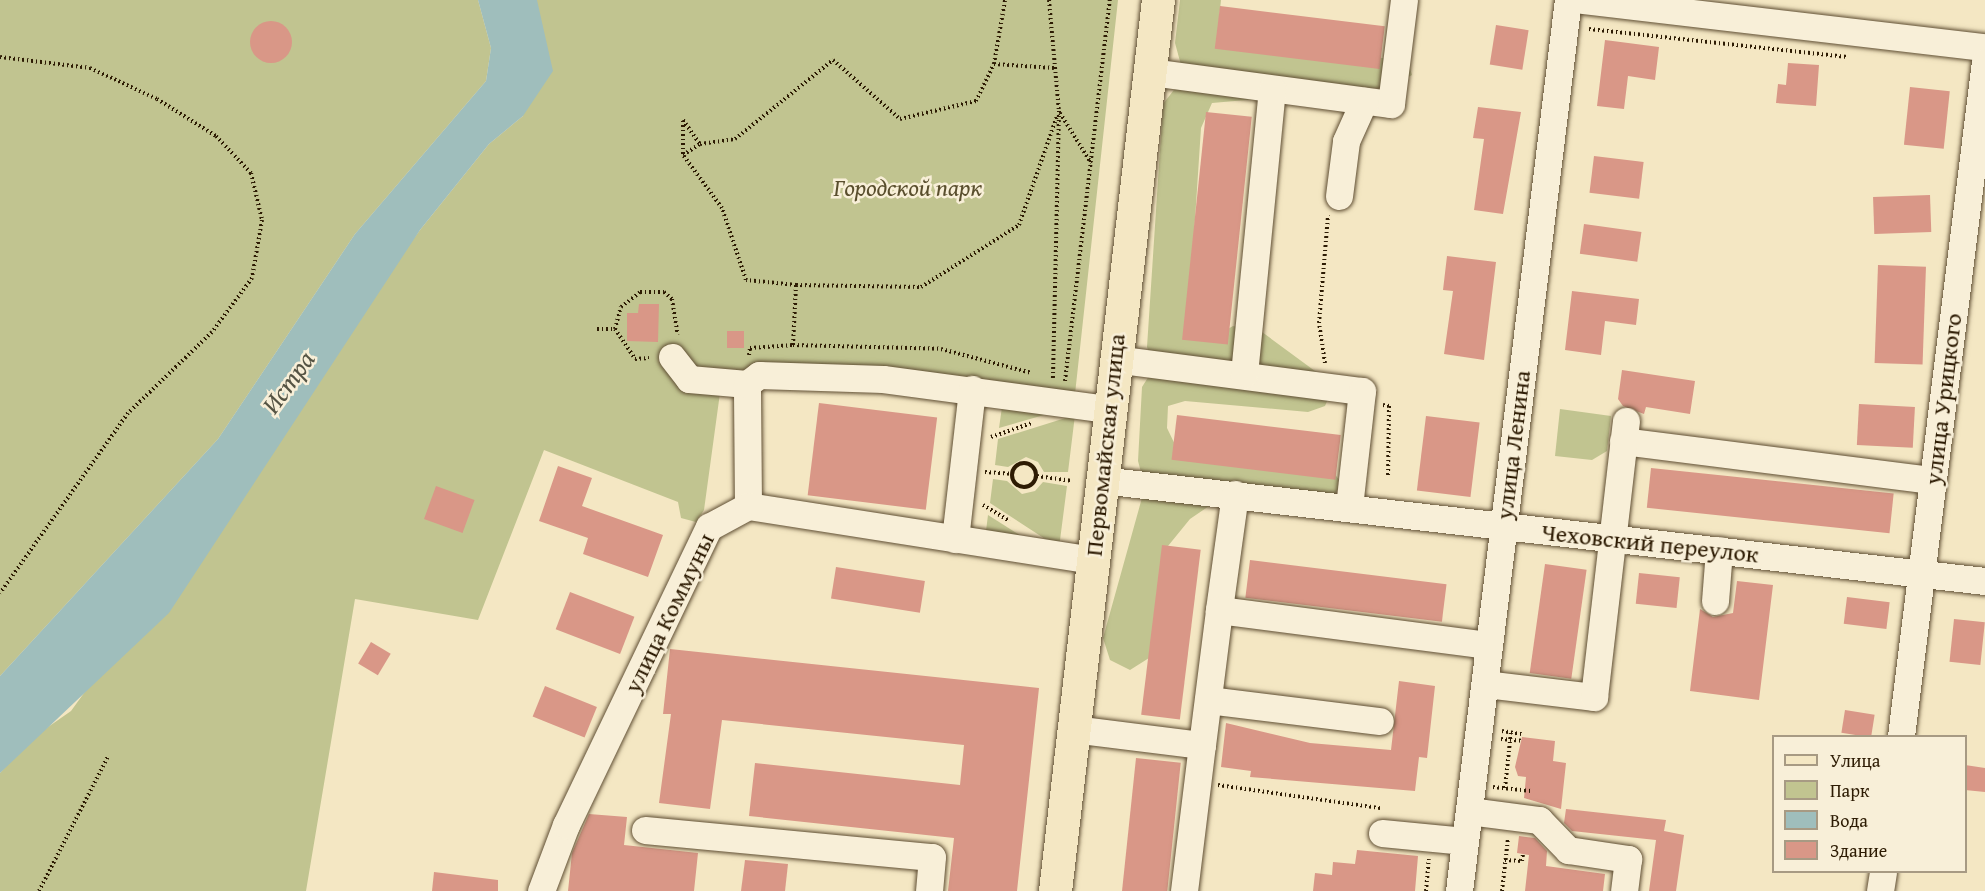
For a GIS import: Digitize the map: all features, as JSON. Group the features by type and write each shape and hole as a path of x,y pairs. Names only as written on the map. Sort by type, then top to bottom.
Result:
{"main road":[{"name":"Первомайская улица","path":"1055,891 1092,560 1086,480 1108,410 1158,0"}],"street":[{"path":"1150,72 1391,104 1404,0"},
{"name":"улица Ленина","path":"1459,891 1568,0"},
{"path":"1582,0 1985,47"},
{"name":"улица Урицкого","path":"1902,735 1985,62"},
{"path":"1244,374 1272,88"},
{"path":"1339,196 1346,141 1364,101"},
{"path":"672,357 689,379 747,384 759,375 883,379 972,389 1068,394 1108,410"},
{"path":"1114,359 1362,391 1349,506"},
{"path":"747,384 748,506 1092,560"},
{"path":"955,539 972,389"},
{"path":"1485,684 1594,697 1624,431 1933,480"},
{"name":"Чеховский переулок","path":"1086,480 1349,506 1503,527 1924,572 1985,581"},
{"path":"1184,891 1235,494"},
{"name":"улица Коммуны","path":"542,891 566,825 709,527 748,506"},
{"path":"1715,601 1719,550"},
{"path":"1219,610 1490,645"},
{"path":"1208,699 1380,721"},
{"path":"1073,729 1202,745"},
{"path":"1469,811 1539,820 1568,850 1628,859 1623,891"},
{"path":"1387,821 1465,841"},
{"path":"645,830 932,857 928,891"},
{"path":"1880,891 1883,873"}],"path":[{"path":"683,154 700,144 735,139 833,60 900,119 976,101 994,64 1005,0"},
{"path":"1049,0 1059,111 1053,378 1068,394"},
{"path":"967,444 1071,411 1068,394 1110,0"},
{"path":"1582,28 1852,58"},
{"path":"0,57 90,68 197,124 251,173 262,220 252,278 212,332 128,413 0,593"},
{"path":"994,64 1054,68"},
{"path":"700,144 683,120 683,154 722,208 746,280 796,285 921,287 1019,225 1059,111"},
{"path":"1059,111 1091,163"},
{"path":"1326,231 1318,323 1329,387"},
{"path":"793,345 796,285"},
{"path":"639,291 664,292 679,321 672,357 635,359 615,329 621,307 639,291"},
{"path":"597,329 615,329"},
{"path":"1361,400 1389,406 1388,475"},
{"path":"1037,476 1023,488 1011,474 1025,463 1037,476 1086,480"},
{"path":"1496,731 1522,734"},
{"path":"1505,788 1511,732"},
{"path":"1495,739 1522,741"},
{"path":"39,891 108,756"},
{"path":"1197,782 1387,821"},
{"path":"1490,787 1531,791"},
{"path":"1502,891 1510,816"},
{"path":"1505,860 1522,861 1522,854"}],"green space":[{"path":"0,0 478,0 491,48 486,81 355,234 218,439 0,676"},
{"name":"Городской парк","path":"537,0 1118,0 1075,394 723,371 704,510 696,522 681,518 678,502 544,450 478,620 355,599 306,891 0,891 0,773 28,741 71,711 420,230 489,144 523,116"},
{"path":"1180,0 1221,0 1217,39 1408,61 1412,75 1391,87 1212,103 1201,128 1188,327 1214,337 1233,326 1262,332 1334,385 1325,406 1308,412 1185,401 1168,406 1167,428 1181,457 1334,473 1342,484 1333,496 1212,504 1190,519 1168,546 1149,658 1130,670 1110,660 1103,638 1145,487 1138,461 1142,387 1154,368 1147,347 1163,104 1177,86 1181,65 1175,43"},
{"path":"1002,407 1051,413 999,428"},
{"path":"1560,409 1611,416 1607,451 1592,460 1555,456"},
{"path":"1075,415 1068,472 1044,472 1038,462 1026,457 1008,467 995,465 998,439"},
{"path":"993,479 1007,481 1022,494 1035,491 1043,482 1067,486 1059,548 990,503"},
{"path":"988,515 1037,546 985,539"}],"water":[{"name":"Истра","path":"478,0 537,0 553,71 523,116 489,144 420,230 169,613 0,773 0,676 218,439 355,234 486,81 491,48"}],"building":[{"path":"1220,6 1385,26 1380,69 1215,49"},
{"path":"271,21 279,22 286,27 291,34 291,50 286,57 279,62 271,63 263,62 256,57 251,50 250,42 251,34 256,27 263,22"},
{"path":"1496,25 1529,30 1522,70 1490,65"},
{"path":"1605,40 1659,47 1655,80 1628,76 1624,109 1597,106"},
{"path":"1788,63 1819,65 1816,106 1776,103 1778,84 1786,85"},
{"path":"1910,87 1950,91 1944,149 1904,145"},
{"path":"1478,107 1521,112 1503,214 1474,210 1484,139 1473,138"},
{"path":"1206,112 1252,117 1228,345 1182,340"},
{"path":"1594,156 1644,162 1639,199 1589,193"},
{"path":"1930,195 1931,232 1874,234 1873,197"},
{"path":"1584,224 1641,232 1637,262 1580,254"},
{"path":"1447,256 1496,262 1484,360 1444,354 1453,291 1443,290"},
{"path":"1878,265 1926,267 1923,365 1875,363"},
{"path":"1572,291 1639,299 1636,325 1605,321 1601,355 1565,350"},
{"path":"639,304 659,304 658,342 627,341 627,313 638,313"},
{"path":"727,331 744,331 744,348 727,348"},
{"path":"1622,370 1695,381 1690,414 1646,407 1644,414 1623,406 1618,399"},
{"path":"819,403 937,418 926,510 808,495"},
{"path":"1859,404 1915,407 1913,448 1857,445"},
{"path":"1177,415 1341,435 1335,480 1172,460"},
{"path":"1426,416 1480,423 1470,497 1417,490"},
{"path":"558,466 592,478 582,506 663,535 648,577 583,554 588,538 539,521"},
{"path":"1651,468 1894,494 1889,533 1647,508"},
{"path":"436,486 475,500 463,533 424,519"},
{"path":"1162,545 1201,550 1180,719 1141,715"},
{"path":"1250,560 1447,584 1442,622 1245,598"},
{"path":"1545,564 1587,570 1571,679 1530,673"},
{"path":"836,567 925,581 920,613 831,599"},
{"path":"1639,573 1680,577 1677,608 1636,604"},
{"path":"1737,581 1773,585 1759,700 1690,691 1700,609 1713,617 1733,613"},
{"path":"570,592 634,617 620,654 556,629"},
{"path":"1847,597 1890,602 1886,629 1844,624"},
{"path":"1954,619 1985,622 1980,665 1950,662"},
{"path":"371,642 391,654 378,675 358,663"},
{"path":"670,649 1039,688 1017,891 948,891 954,838 749,816 755,763 960,785 964,745 722,720 710,809 659,803 671,714 663,714"},
{"path":"1399,681 1435,686 1427,758 1419,757 1415,791 1250,777 1251,771 1221,767 1226,723 1310,743 1391,750"},
{"path":"545,686 597,707 585,738 533,717"},
{"path":"1845,710 1875,715 1871,735 1841,733"},
{"path":"1522,737 1555,741 1553,761 1566,763 1561,809 1524,798 1526,777 1518,776 1515,767"},
{"path":"1136,758 1181,763 1167,891 1122,891"},
{"path":"1967,765 1985,768 1985,792 1967,790"},
{"path":"1566,809 1666,820 1664,831 1684,835 1676,891 1649,891 1656,840 1572,831 1564,823"},
{"path":"589,814 627,817 624,845 698,853 694,891 568,891 572,853"},
{"path":"1519,836 1535,838 1547,851 1546,866 1605,874 1603,891 1525,891 1529,855 1517,853"},
{"path":"1357,850 1418,856 1415,891 1313,891 1315,873 1332,875 1333,862 1355,864"},
{"path":"745,860 788,864 785,891 741,891"},
{"path":"434,872 498,880 498,891 432,891"}]}
